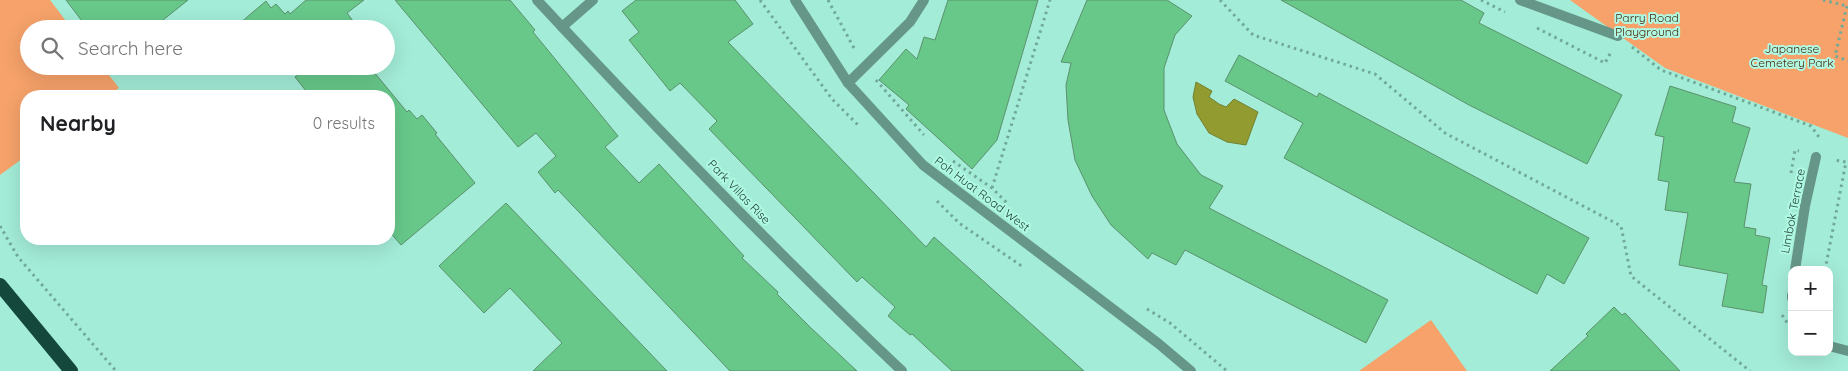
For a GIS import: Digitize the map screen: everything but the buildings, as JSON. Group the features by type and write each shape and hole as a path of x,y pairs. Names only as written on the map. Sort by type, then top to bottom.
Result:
{"highway":[{"path":"0,286 71,371"}],"street":[{"name":"Park Villas Rise","path":"537,0 581,48 829,302 902,371"},
{"path":"562,27 593,0"},
{"name":"Poh Huat Road West","path":"795,0 848,83 923,165 1159,344 1191,371"},
{"path":"848,83 910,22 924,0"},
{"path":"1520,0 1618,36"},
{"name":"Limbok Terrace","path":"1796,266 1805,206 1816,157"},
{"path":"1833,347 1848,351"}],"path":[{"path":"828,0 864,66 926,138"},
{"path":"992,188 1050,0"},
{"path":"1220,0 1253,35 1375,74 1445,133 1620,226 1631,276 1750,371"},
{"path":"1823,0 1847,6 1835,56 1848,61"},
{"path":"1618,36 1661,70 1811,126 1821,140 1816,157 1846,162 1826,266"},
{"path":"946,157 992,188 1011,207"},
{"path":"0,226 18,257 116,371"},
{"path":"1146,308 1170,323 1227,371"}],"green space":[{"path":"0,0 50,0 65,20 20,20 20,75 109,75 119,88 116,90 20,90 20,160 0,175"},
{"name":"Japanese Cemetery Park","path":"1570,0 1848,0 1848,138 1665,68"},
{"path":"1431,320 1467,371 1359,371"}],"shaded area":[{"path":"1196,82 1212,91 1209,97 1219,104 1226,107 1234,99 1258,112 1246,145 1227,142 1209,133 1197,114 1193,97"}],"park label":[{"name":"Parry Road Playground","path":"1647,25"}]}
